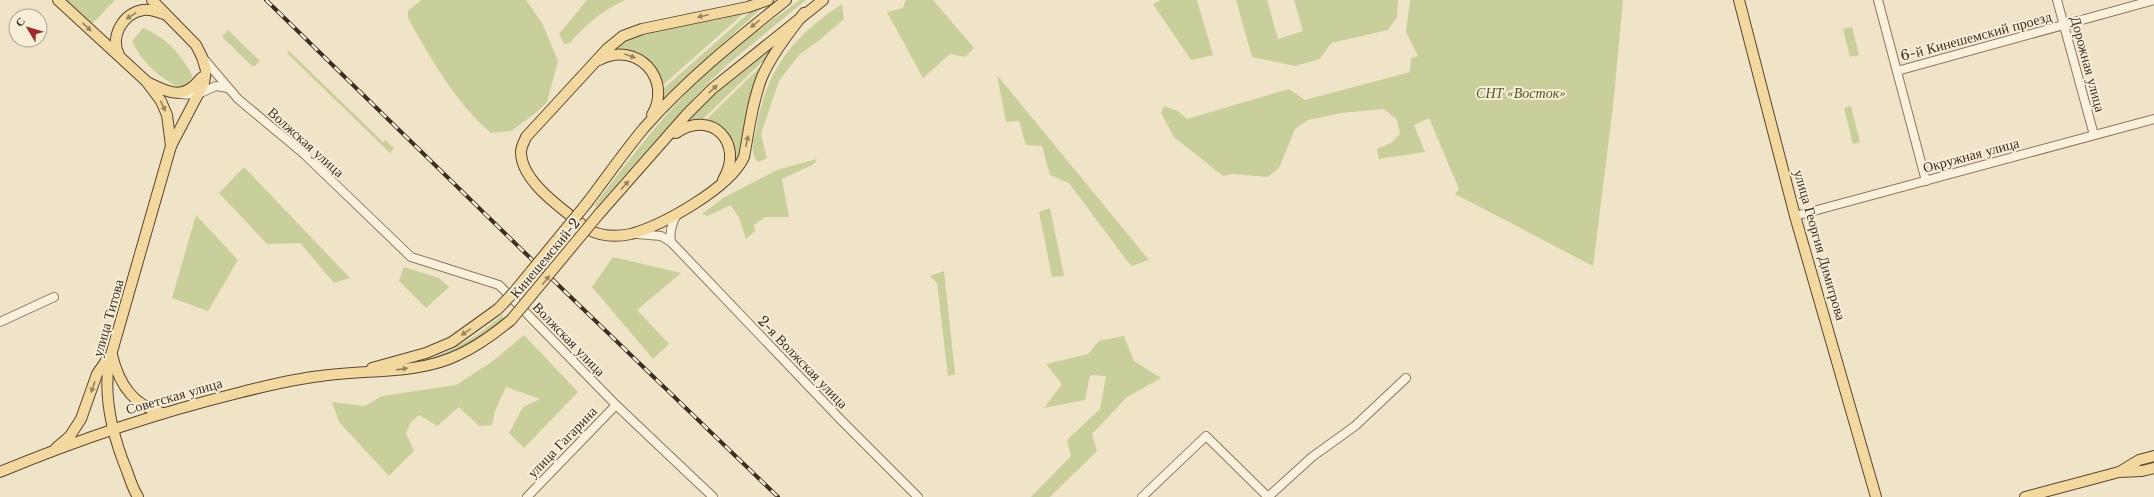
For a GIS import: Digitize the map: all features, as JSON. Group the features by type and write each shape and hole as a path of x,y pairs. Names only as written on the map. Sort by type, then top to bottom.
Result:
{"main road":[{"path":"58,0 146,81 161,101 167,115 171,146"},
{"path":"152,0 196,45 206,70 204,83 196,95 171,146"},
{"path":"768,0 748,7 642,29 623,36 607,49 526,138 521,151 522,163 540,189 589,230 606,236 630,234 667,220 718,187 732,176 744,157 754,102 762,76 787,36 804,13"},
{"path":"644,129 683,87 718,55 786,0"},
{"path":"664,142 712,89 804,13 823,0"},
{"name":"улица Георгия Димитрова","path":"1739,0 1795,216 1876,497"},
{"path":"120,58 115,40 117,32 123,21 133,13 143,10 155,11 168,16"},
{"path":"594,63 608,55 619,53 632,56 643,62 652,72 659,90 659,99 644,129"},
{"path":"146,81 180,94 188,91 194,86 206,70"},
{"path":"664,142 687,126 710,126 718,130 725,138 730,155 727,174 718,187"},
{"name":"Кинешемский-2","path":"363,371 426,353 452,342 498,309 514,292 587,203 644,129"},
{"name":"Кинешемский-2","path":"363,371 387,371 428,365 458,356 488,339 511,320 600,214 664,142"},
{"name":"улица Титова","path":"138,497 124,464 113,429 107,400 106,380 111,353 171,146"},
{"path":"111,353 118,376 127,393 138,403 150,410 164,414"},
{"path":"52,451 70,436 81,419 97,374 111,353"},
{"name":"Советская улица","path":"0,472 113,429 246,391 320,376 363,371"},
{"path":"2119,472 2138,460 2154,456"},
{"path":"2025,497 2119,472 2142,471 2154,468"}],"street":[{"path":"1878,0 1926,181"},
{"name":"Дорожная улица","path":"2057,0 2094,135"},
{"name":"6-й Кинешемский проезд","path":"1897,71 2154,0"},
{"name":"Волжская улица","path":"202,57 228,88 304,154 411,258 499,286 616,405 713,497"},
{"path":"180,94 196,95 216,86 228,88"},
{"name":"Окружная улица","path":"1795,216 2154,119"},
{"path":"671,242 670,234 673,220 679,211"},
{"path":"630,234 661,236 671,242"},
{"name":"2-я Волжская улица","path":"671,242 840,420 918,497"},
{"path":"0,322 54,297"},
{"path":"1142,497 1206,436 1268,497 1312,457 1355,426 1406,378"},
{"name":"улица Гагарина","path":"527,497 616,405"}],"green space":[{"path":"66,0 115,0 91,25"},
{"path":"421,0 526,0 542,23 558,61 547,102 537,112 511,131 491,133 466,108 455,94 435,64 408,18 408,11"},
{"path":"587,0 625,0 602,13 582,30 570,43 564,44 559,34"},
{"path":"800,0 806,0 728,64 700,91 596,207 594,206 654,129 704,76 722,59 770,21"},
{"path":"906,0 933,0 974,48 965,57 950,54 923,78 887,12 903,8"},
{"path":"1161,0 1197,0 1213,55 1191,60 1153,4"},
{"path":"1236,0 1267,0 1278,39 1303,31 1294,0 1398,0 1397,17 1388,30 1331,43 1320,59 1295,66 1252,57"},
{"name":"СНТ «Восток»","path":"1410,0 1623,0 1613,107 1593,266 1455,194 1459,189 1429,118 1414,125 1425,152 1379,159 1377,149 1391,143 1400,134 1397,120 1384,109 1341,113 1308,120 1295,129 1279,168 1268,177 1233,174 1223,176 1174,137 1161,113 1164,106 1178,111 1187,119 1289,89 1305,100 1410,72 1411,58 1418,56 1406,32"},
{"path":"842,4 844,19 799,55 779,81 761,134 767,158 759,162 754,157 753,153 754,141 761,109 774,72 795,43 809,29 824,16"},
{"path":"762,8 664,97 663,89 750,12"},
{"path":"744,13 663,85 655,68 645,58 639,54 614,48 624,40 638,35"},
{"path":"1852,27 1859,55 1850,57 1843,29"},
{"path":"143,28 152,32 166,42 184,61 193,77 181,89 152,69 136,49 132,41"},
{"path":"228,30 260,61 255,66 252,66 222,37"},
{"path":"777,39 768,56 702,120 689,119 716,92"},
{"path":"289,51 383,142 385,140 394,148 390,153 287,53"},
{"path":"766,61 741,151 735,163 733,162 715,124 706,120"},
{"path":"997,75 1149,260 1131,266 1069,183 1050,175 1042,146 1026,145 1019,121 1006,122"},
{"path":"1851,106 1860,142 1853,144 1844,108"},
{"path":"817,159 814,164 782,179 789,217 765,217 754,225 755,231 746,239 739,218 731,205 707,216 702,214 723,198 777,170"},
{"path":"244,167 350,278 334,283 300,243 267,244 219,193"},
{"path":"1050,208 1064,276 1052,277 1039,212"},
{"path":"196,215 238,260 208,311 172,298"},
{"path":"613,257 681,273 637,310 669,344 653,359 592,287"},
{"path":"404,267 439,278 449,287 426,308 399,281"},
{"path":"944,271 955,374 948,376 937,283 930,276"},
{"path":"502,315 504,318 495,327 465,348 442,357 417,363 462,344 482,331"},
{"path":"524,335 578,392 524,448 509,433 523,407 540,399 506,387 495,411 492,425 479,426 459,407 437,426 419,415 411,422 406,433 414,451 389,476 339,422 332,402 365,406 382,396 456,385 493,361"},
{"path":"1124,336 1134,361 1161,378 1127,397 1092,434 1097,451 1050,497 1031,497 1071,456 1067,440 1100,409 1106,376 1090,375 1085,400 1044,408 1062,384 1046,364 1088,354 1099,341"}],"railway":[{"path":"266,0 778,497"}]}
